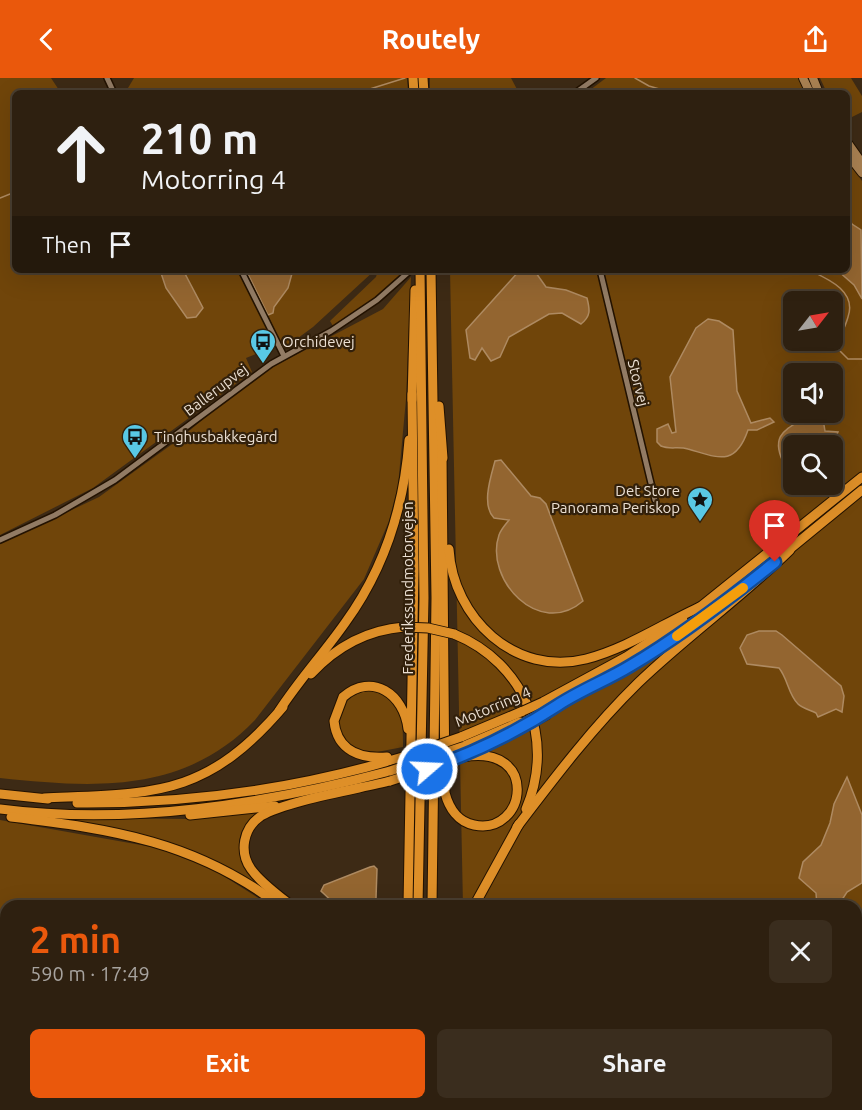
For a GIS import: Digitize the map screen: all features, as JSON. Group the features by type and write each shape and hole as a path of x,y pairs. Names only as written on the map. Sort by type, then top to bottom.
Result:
{"highway":[{"path":"408,753 414,570 413,273"},
{"name":"Frederikssundmotorvejen","path":"418,900 424,577 420,273"},
{"name":"Frederikssundmotorvejen","path":"431,273 436,598 432,900"},
{"path":"433,359 450,561 453,579 465,606 475,621 501,644 533,658 583,660 619,648 702,606"},
{"path":"279,711 345,623 383,558 398,516 404,489 412,394"},
{"path":"442,454 445,793 453,812 469,824 479,826 499,822 507,816 516,801 518,791 513,773 500,759 462,747"},
{"name":"Motorring 4","path":"0,794 75,803 194,799 283,787 462,747 545,709 702,606 862,477"},
{"name":"Motorring 4","path":"545,709 558,705 632,665 672,639 790,549 862,490"},
{"path":"517,827 571,757 625,696 790,549"},
{"path":"44,798 138,794 187,782 240,751 316,669 344,646 378,631 404,627 428,628 454,634 479,646 501,664 520,688 532,712 538,742 536,777 531,797 477,900"},
{"path":"408,753 391,763 360,756 342,744 335,729 335,713 343,697 366,686 376,686 390,693 397,700 407,721 408,753 408,900"},
{"path":"285,900 253,872 246,859 244,843 250,826 261,816 304,802 390,781 527,718"},
{"name":"Motorring 4","path":"408,753 462,747"},
{"name":"Motorring 4","path":"0,809 82,813 152,812 274,798 391,763"},
{"path":"152,812 215,814 304,802"},
{"path":"0,815 96,828 162,843 215,864 271,900"},
{"path":"403,900 408,858"}],"street":[{"path":"579,90 596,78"},
{"path":"850,146 862,164"},
{"path":"850,158 862,173"},
{"path":"242,273 284,356"},
{"name":"Ballerupvej","path":"0,540 55,515 99,490 284,356 353,318 409,273"},
{"name":"Storvej","path":"601,273 655,500"}],"shaded area":[{"path":"0,78 51,78 59,90 12,90 12,273 241,273 276,346 246,358 252,372 93,488 0,535"},
{"path":"134,78 407,78 408,90 127,90"},
{"path":"430,78 511,78 517,90 430,90"},
{"path":"606,78 801,78 805,90 590,90"},
{"path":"820,78 851,78 862,96 862,112 850,118 850,90 826,90"},
{"path":"850,164 862,181 862,900 463,900 450,273 850,273"},
{"path":"850,220 861,230 862,299 854,285 840,273 850,273"},
{"path":"161,273 185,273 203,308 196,317 187,318 166,288"},
{"path":"247,273 292,273 288,288 274,307 273,313 268,315"},
{"path":"292,273 372,273 313,327 283,349 268,315 273,313 274,307 288,288"},
{"path":"377,273 403,273 376,297 333,326 330,321 376,277"},
{"path":"517,273 536,273 546,287 566,290 587,298 588,315 581,324 562,313 549,314 509,337 500,357 491,361 482,348 475,360 470,358 466,330"},
{"path":"411,277 406,399 398,486 389,521 364,579 255,720 228,744 199,762 168,774 104,784 70,784 0,778 0,544 99,497 273,367 383,309"},
{"path":"708,319 719,321 733,330 737,391 751,423 770,418 774,422 757,430 748,430 737,450 724,457 684,448 664,447 657,442 657,429 668,424 672,433 676,432 670,377 696,328"},
{"path":"797,423 824,423 825,431 838,432 837,435 783,435 783,462 778,446 783,433"},
{"path":"501,460 531,496 540,498 546,504 583,601 566,611 549,613 533,608 519,599 507,585 500,569 496,552 499,535 509,520 494,518 488,506 488,498 489,482 495,461"},
{"path":"759,631 776,631 782,635 841,686 844,696 842,712 836,709 818,717 816,713 798,704 779,668 747,664 740,648 747,635"},
{"path":"372,689 390,699 399,711 403,747 377,752 357,750 341,732 339,714 343,706 350,698"},
{"path":"847,777 862,815 862,883 847,892 842,900 817,900 816,893 799,878 803,862 821,845 830,823 834,804"},
{"path":"262,812 244,828 239,840 240,852 251,873 281,900 275,900 231,871 178,847 150,838 60,818 193,819"},
{"path":"0,820 158,848 214,870 262,900 0,900"},
{"path":"374,866 377,869 375,900 331,900 321,891 324,885 370,867"}],"waterway":[{"path":"367,90 405,78"},
{"path":"635,78 663,90"},
{"path":"0,198 12,193"},
{"path":"815,273 832,282 845,293 850,308 838,349 848,359 862,359"}],"slow traffic":[{"path":"677,636 743,588"}],"place":[{"name":"Orchidevej","path":"263,365"},
{"name":"Tinghusbakkegård","path":"135,460"},
{"name":"Det Store Panorama Periskop","path":"700,523"}],"route":[{"path":"427,769 463,757 530,724 548,714 558,705 632,665 708,614 775,562"}]}
